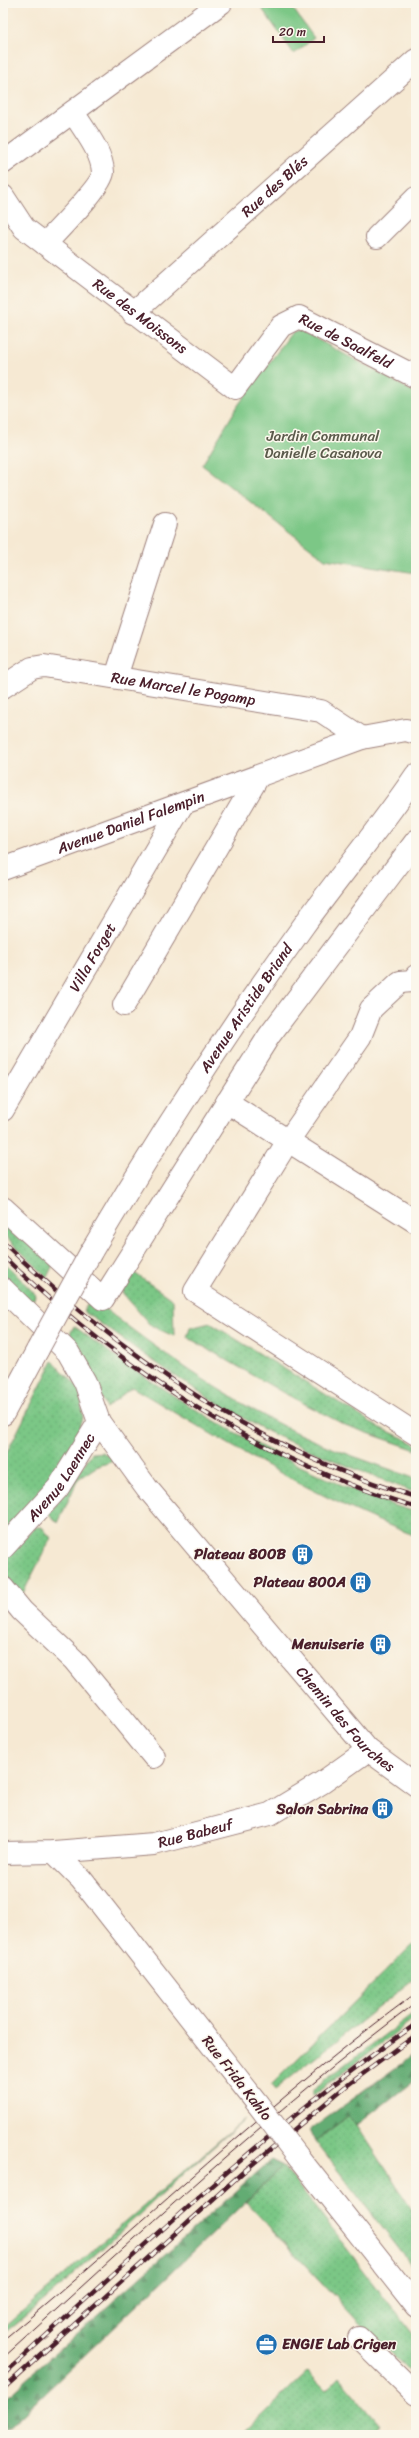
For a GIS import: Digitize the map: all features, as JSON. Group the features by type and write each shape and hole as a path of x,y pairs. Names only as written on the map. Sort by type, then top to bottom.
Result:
{"street":[{"path":"3,163 73,112 100,90 221,3"},
{"name":"Rue des Blés","path":"133,313 416,60"},
{"path":"45,244 97,186 103,174 100,158 73,112"},
{"name":"Rue des Moissons","path":"3,196 24,228 133,313 235,388"},
{"path":"377,237 416,198"},
{"name":"Rue de Saalfeld","path":"235,388 281,326 299,317 416,377"},
{"path":"116,677 165,524"},
{"name":"Rue Marcel le Pogamp","path":"3,687 32,668 44,666 321,711 362,738"},
{"name":"Avenue Daniel Falempin","path":"3,869 182,805 362,738 406,730 416,733"},
{"name":"Avenue Aristide Briand","path":"3,1414 91,1252 178,1109 304,925 416,775"},
{"path":"124,1005 258,776"},
{"name":"Villa Forget","path":"3,1110 182,805"},
{"path":"3,1208 103,1298 269,1036 416,841"},
{"path":"416,976 412,981 400,982 371,1009 360,1037 288,1141 195,1291 416,1434"},
{"path":"227,1102 416,1222"},
{"name":"Chemin des Fourches","path":"3,1289 68,1352 85,1382 99,1422 147,1488 368,1750 416,1785"},
{"name":"Avenue Laennec","path":"3,1548 58,1488 99,1422"},
{"path":"3,1588 22,1611 74,1660 154,1757"},
{"name":"Rue Babeuf","path":"3,1853 54,1852 154,1844 270,1814 323,1782 368,1750"},
{"name":"Rue Frida Kahlo","path":"54,1852 81,1879 416,2306"},
{"path":"359,2338 416,2394"}],"green space":[{"path":"258,3 289,3 314,38 294,54"},
{"name":"Jardin Communal Danielle Casanova","path":"300,330 416,393 416,573 325,559 202,465 239,404 292,332"},
{"path":"3,1215 53,1265 47,1277 3,1234"},
{"path":"3,1261 36,1295 26,1313 3,1290"},
{"path":"130,1270 173,1300 174,1336 151,1326 120,1290"},
{"path":"91,1298 190,1371 242,1403 269,1419 311,1440 416,1479 416,1493 286,1440 259,1427 207,1397 83,1311"},
{"path":"210,1323 377,1426 416,1444 416,1450 345,1425 282,1392 187,1337 190,1328"},
{"path":"74,1326 159,1386 218,1423 279,1456 311,1471 376,1499 416,1512 416,1536 379,1521 306,1487 132,1387 106,1408 89,1367 67,1340"},
{"path":"53,1361 80,1389 83,1418 73,1447 30,1508 3,1533 3,1460"},
{"path":"102,1452 116,1460 96,1467 78,1479 58,1523 49,1514 92,1453"},
{"path":"35,1527 42,1527 51,1538 20,1599 3,1580 3,1562"},
{"path":"416,1941 416,1977 275,2090 271,2085"},
{"path":"416,2011 416,2017 312,2096 312,2090"},
{"path":"416,2053 416,2079 357,2125 347,2117 315,2141 310,2130"},
{"path":"347,2117 357,2125 416,2215 416,2271 315,2141"},
{"path":"244,2119 52,2294 3,2334 3,2328"},
{"path":"271,2160 283,2166 3,2433 3,2400"},
{"path":"283,2166 416,2338 416,2376 366,2330 246,2202"},
{"path":"308,2372 326,2390 339,2377 380,2425 368,2435 242,2435"}],"tram line":[{"path":"3,2340 55,2297 258,2119 362,2034 416,1993"},
{"path":"3,2358 205,2175 309,2087 416,2003"}],"railway":[{"path":"3,1242 48,1284 95,1323 194,1395 247,1426 301,1454 358,1477 416,1497"},
{"path":"3,1256 48,1297 95,1336 144,1373 194,1406 247,1437 302,1464 358,1488 416,1507"},
{"path":"3,2375 153,2238 255,2148 307,2105 416,2024"},
{"path":"3,2389 242,2173 345,2087 416,2035"}],"place":[{"name":"Plateau 800B","path":"302,1554"},
{"name":"Plateau 800A","path":"361,1582"},
{"name":"Menuiserie","path":"380,1644"},
{"name":"Salon Sabrina","path":"383,1809"},
{"name":"ENGIE Lab Crigen","path":"267,2344"}]}
